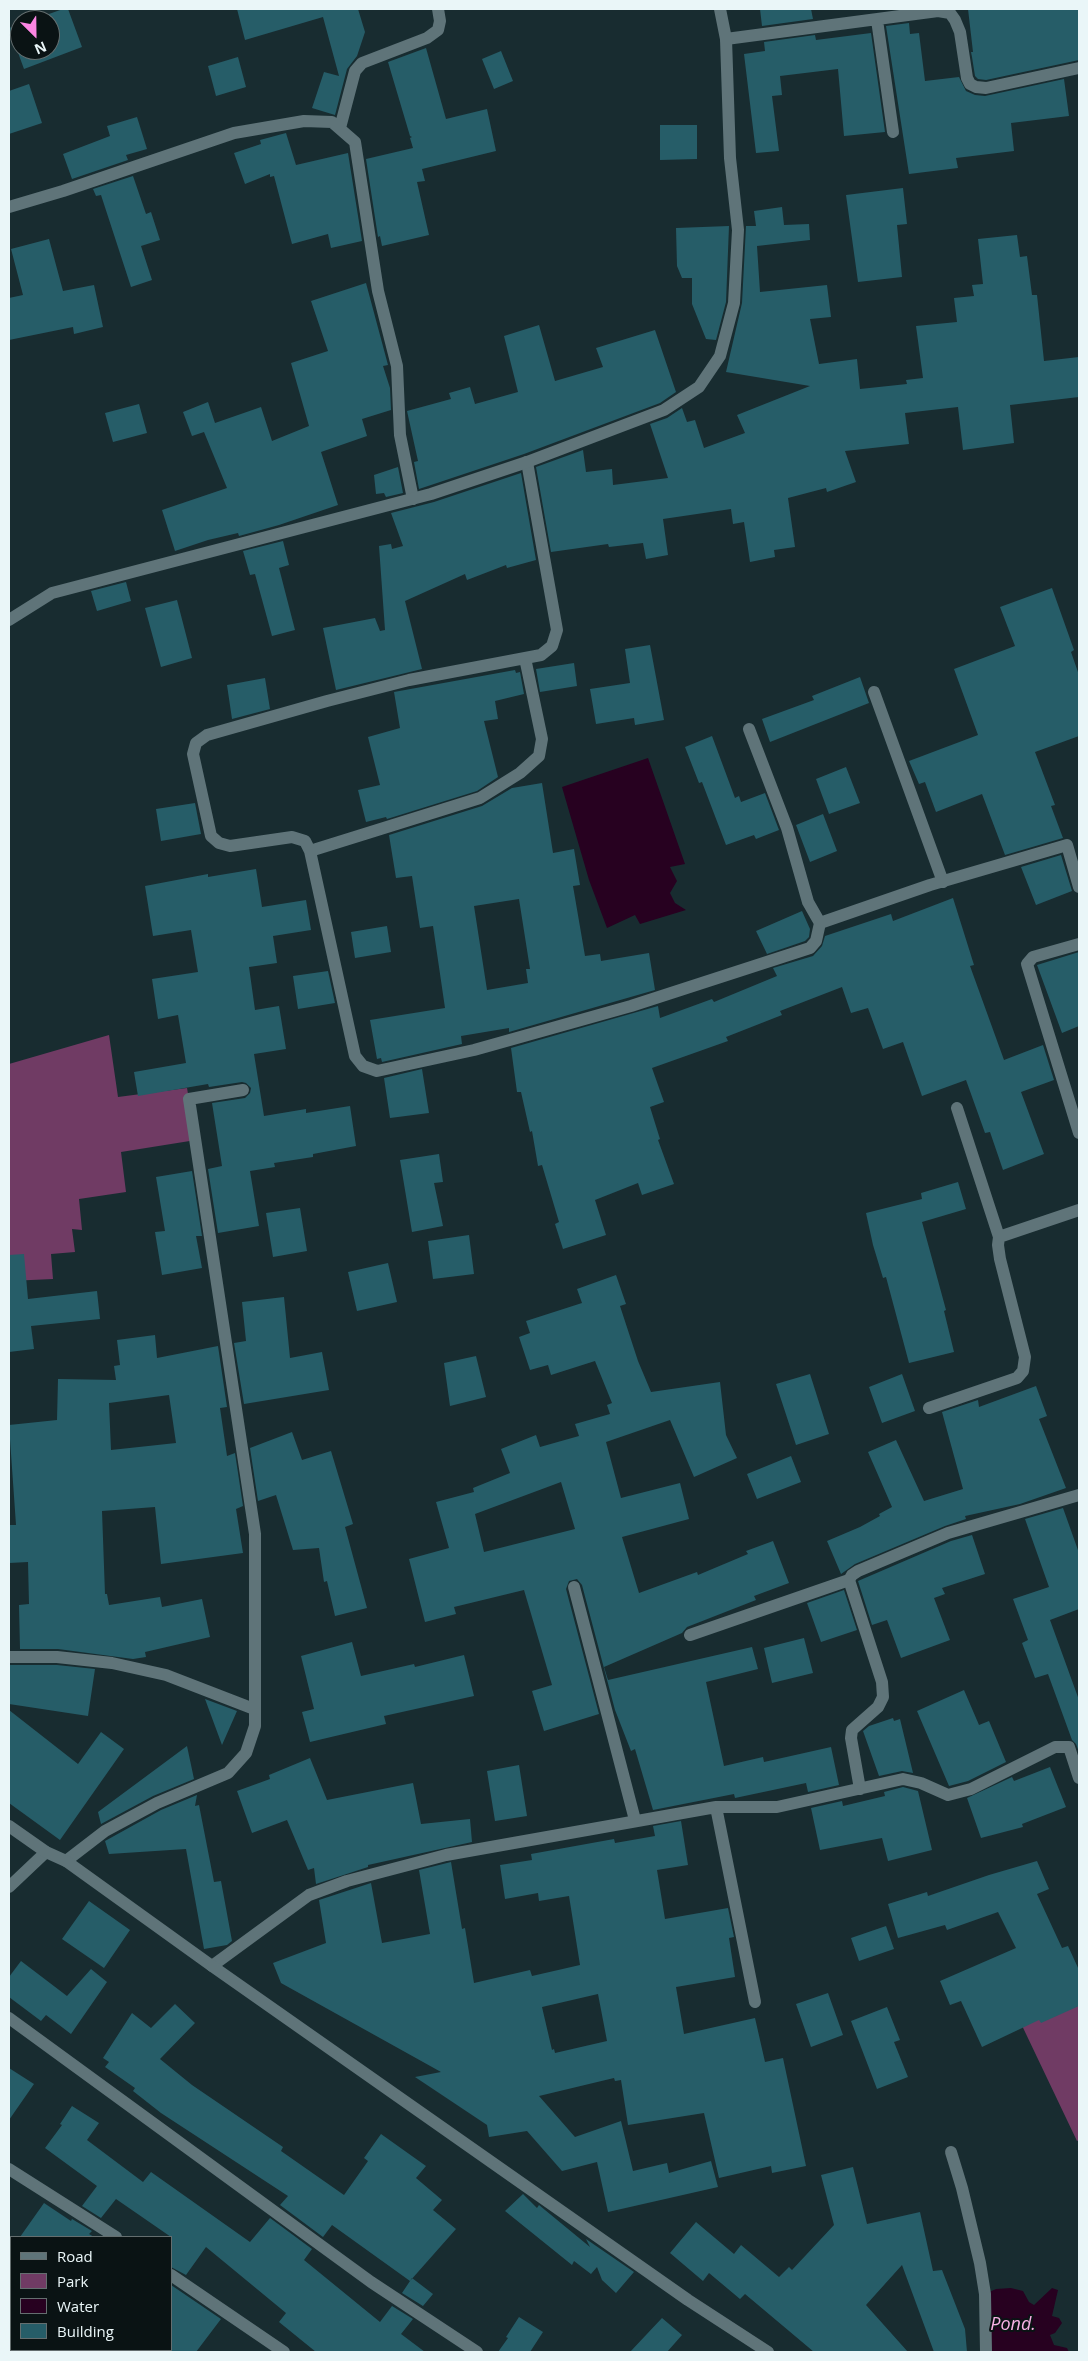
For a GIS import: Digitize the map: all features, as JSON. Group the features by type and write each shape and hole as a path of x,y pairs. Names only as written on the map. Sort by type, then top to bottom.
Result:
{"street":[{"path":"340,128 355,70 362,63 427,38 438,30 440,21 438,9"},
{"path":"9,620 52,593 413,499 527,462 664,410 699,387 720,356 734,303 738,230 730,158 726,40 720,9"},
{"path":"726,40 938,11 950,14 955,20 960,32 967,78 970,84 976,87 986,88 1079,68"},
{"path":"877,20 893,132"},
{"path":"9,207 63,191 234,133 304,121 332,122 355,142 378,291 397,366 400,435 413,499"},
{"path":"527,462 557,630 552,646 541,655 409,680 327,700 207,735 196,743 193,754 211,836 218,843 230,846 292,837 305,841 310,851 355,1056 363,1066 377,1071 474,1050 631,1006 810,948 816,942 820,923 808,902 787,828 749,729"},
{"path":"310,851 480,798 520,773 539,756 542,739 525,658"},
{"path":"874,692 944,882"},
{"path":"820,923 944,882 1067,845 1079,887"},
{"path":"1079,944 1033,957 1027,964 1079,1133"},
{"path":"66,1861 105,1831 157,1803 228,1773 246,1753 255,1726 254,1534 189,1099 243,1090"},
{"path":"930,1408 1017,1378 1023,1371 1025,1357 1000,1259 998,1245 1000,1237 957,1108"},
{"path":"1000,1237 1079,1210"},
{"path":"690,1635 849,1580 858,1571 948,1533 1079,1495"},
{"path":"849,1580 882,1682 883,1697 878,1707 852,1730 851,1738 860,1789"},
{"path":"574,1587 635,1820"},
{"path":"9,1656 57,1657 112,1663 166,1675 254,1709"},
{"path":"212,1966 309,1895 348,1881 446,1855 716,1807 777,1807 903,1779 920,1783 948,1795 971,1789 1054,1747 1069,1747 1079,1778"},
{"path":"716,1807 755,2002"},
{"path":"9,1826 46,1852 66,1861 212,1966 688,2300 768,2352"},
{"path":"9,1887 46,1852"},
{"path":"9,2018 371,2282 477,2352"},
{"path":"951,2152 962,2188 982,2271 985,2294 986,2352"},
{"path":"9,2168 114,2236"},
{"path":"172,2276 284,2352"}],"green space":[{"path":"109,1035 118,1097 187,1088 196,1140 121,1152 126,1192 79,1199 82,1230 72,1229 75,1252 51,1254 53,1279 9,1281 9,1064"},
{"path":"1079,1986 1079,2140 1077,2141 1016,2013"}],"water":[{"path":"648,758 685,864 670,867 677,881 670,893 675,903 686,910 640,924 635,915 607,928 589,880 562,787"},
{"name":"Pond.","path":"1011,2288 1023,2291 1029,2302 1034,2305 1052,2288 1058,2290 1052,2316 1059,2318 1062,2323 1055,2333 1050,2335 1054,2345 1067,2348 1069,2352 986,2352 985,2294 996,2289"}],"building":[{"path":"68,9 82,47 60,55 60,10"},
{"path":"237,9 358,9 365,32 357,56 347,69 335,115 312,108 324,72 339,76 323,17 245,40"},
{"path":"760,9 811,9 813,19 762,26"},
{"path":"968,9 1079,9 1079,60 986,80 978,79 975,76 971,52 973,52"},
{"path":"909,23 910,34 919,33 925,81 959,77 966,91 975,95 985,96 1064,79 1069,116 1011,123 1014,151 956,158 958,168 909,174 886,26"},
{"path":"871,33 885,132 844,136 838,69 780,76 782,95 772,96 779,151 756,153 744,54 765,51 764,42 815,35 816,40"},
{"path":"426,48 446,119 487,109 496,151 422,169 425,181 417,182 429,235 382,246 380,236 378,237 366,159 413,148 410,138 412,137 410,136 388,62"},
{"path":"501,51 513,81 494,89 482,59"},
{"path":"238,57 246,87 216,96 208,66"},
{"path":"21,60 48,60 24,69"},
{"path":"29,84 42,123 9,134 9,91"},
{"path":"137,117 147,149 126,155 128,160 72,179 63,154 110,136 107,126"},
{"path":"660,125 697,125 697,159 660,160"},
{"path":"286,133 296,165 348,153 362,241 331,248 328,234 292,244 274,176 270,177 270,174 245,184 234,153 261,144 260,140"},
{"path":"133,176 146,214 151,212 160,240 141,246 152,280 131,287 101,195 96,196 93,189"},
{"path":"903,188 907,224 897,225 902,277 858,282 846,195"},
{"path":"782,207 784,225 809,224 810,240 757,246 760,292 827,285 831,317 810,319 819,364 857,359 860,389 907,384 906,380 923,378 916,326 957,322 954,298 974,296 972,285 983,284 978,239 1017,235 1020,257 1027,256 1032,295 1037,295 1044,361 1079,357 1079,397 1010,405 1014,443 963,450 958,407 905,413 909,444 845,451 856,482 827,492 826,488 788,498 795,547 774,550 775,557 750,562 744,522 733,524 731,509 663,519 668,555 646,559 643,543 609,547 608,544 551,552 536,467 583,450 586,472 612,469 613,485 668,478 650,424 667,418 682,408 687,422 695,420 704,448 745,433 737,415 810,386 726,372 742,303 746,226 756,226 754,211"},
{"path":"729,226 726,302 716,340 706,339 692,304 692,278 682,278 677,266 676,228"},
{"path":"49,239 63,291 94,285 103,327 74,334 73,327 9,340 9,298 23,295 11,249"},
{"path":"366,283 388,365 383,366 390,388 391,410 362,419 367,436 321,452 338,505 279,525 239,536 238,533 208,540 175,551 162,510 227,488 204,432 192,436 183,412 208,402 215,423 261,407 272,441 309,426 291,363 328,351 311,301"},
{"path":"539,325 555,381 603,367 596,348 655,330 676,392 660,403 524,454 419,489 414,462 418,461 407,411 451,399 449,393 470,387 475,404 518,392 504,336"},
{"path":"139,404 147,433 113,442 105,413"},
{"path":"398,467 403,493 386,497 384,493 376,494 374,475"},
{"path":"521,473 536,560 507,568 506,565 467,580 465,574 405,601 422,669 336,690 323,628 375,618 380,631 385,630 379,546 391,544 392,549 403,546 391,513 434,502"},
{"path":"283,541 289,565 279,568 295,630 272,636 255,574 250,575 243,551"},
{"path":"126,582 131,601 97,611 91,591"},
{"path":"1052,588 1074,650 1071,652 1079,675 1079,736 1035,752 1055,805 1051,806 1063,838 1005,855 982,794 936,812 925,782 919,784 909,761 978,735 954,669 1015,646 1000,607"},
{"path":"177,600 192,658 161,667 145,608"},
{"path":"650,645 664,720 635,725 634,718 596,724 590,689 630,683 625,649"},
{"path":"574,663 577,686 540,692 536,669"},
{"path":"515,670 516,673 520,672 524,694 495,701 498,719 484,721 498,777 477,791 387,819 386,817 366,822 358,790 380,785 368,737 400,728 394,692"},
{"path":"860,677 869,703 770,742 762,719 814,700 812,696"},
{"path":"265,678 270,709 232,719 227,685"},
{"path":"712,736 735,798 739,796 741,802 765,793 779,830 756,839 754,835 726,845 702,782 699,783 685,747"},
{"path":"846,767 860,803 829,814 816,779"},
{"path":"542,783 553,853 574,849 580,885 573,886 585,956 600,954 601,961 649,953 655,990 509,1032 509,1028 461,1036 462,1044 382,1062 381,1058 377,1059 370,1020 445,1008 433,926 420,928 412,876 396,878 389,835 482,806 512,788","holes":["519,899 530,969 526,969 528,983 487,990 474,906"]},
{"path":"195,803 201,834 161,841 156,809"},
{"path":"823,814 837,851 810,862 796,825"},
{"path":"1061,855 1072,891 1036,905 1021,867"},
{"path":"256,869 262,907 306,900 311,930 273,936 277,963 249,967 255,1010 279,1006 286,1049 254,1054 264,1116 306,1109 306,1113 350,1106 356,1146 313,1154 313,1157 274,1163 275,1167 250,1171 259,1226 218,1233 208,1169 222,1166 212,1103 245,1098 250,1093 251,1088 242,1082 209,1087 208,1084 138,1096 134,1072 186,1063 178,1015 158,1019 152,979 198,972 191,930 153,936 145,886 208,874 208,877"},
{"path":"953,898 974,965 970,966 1004,1060 1043,1045 1054,1080 1021,1092 1044,1154 1003,1170 990,1132 985,1133 966,1080 922,1096 903,1042 883,1049 868,1008 851,1013 842,987 780,1011 782,1015 726,1037 728,1041 652,1068 664,1102 650,1107 660,1139 658,1140 674,1184 642,1195 638,1183 595,1200 606,1235 563,1249 555,1224 559,1222 542,1165 538,1166 532,1131 530,1132 521,1092 517,1092 511,1048 658,1006 660,1018 712,999 714,1002 777,976 773,968 813,956 822,946 825,936 891,914 893,921"},
{"path":"802,911 810,929 809,937 805,941 767,954 756,931"},
{"path":"387,926 391,952 355,958 351,932"},
{"path":"1079,952 1079,1026 1062,1033 1037,965"},
{"path":"328,971 335,1003 298,1009 293,976"},
{"path":"422,1069 429,1113 390,1118 384,1078"},
{"path":"439,1154 443,1182 434,1183 443,1226 412,1232 400,1160"},
{"path":"192,1171 202,1236 196,1236 202,1268 162,1275 155,1232 165,1231 156,1177"},
{"path":"958,1182 966,1209 922,1222 946,1310 944,1311 954,1352 909,1363 886,1277 883,1278 873,1245 866,1213 922,1199 921,1193"},
{"path":"300,1208 307,1251 273,1257 266,1213"},
{"path":"469,1235 474,1274 433,1279 428,1241"},
{"path":"24,1254 28,1299 97,1291 100,1319 31,1326 34,1349 9,1352 9,1255"},
{"path":"388,1263 397,1302 357,1311 348,1272"},
{"path":"616,1275 626,1304 620,1306 638,1361 651,1392 720,1382 726,1435 737,1458 694,1477 670,1420 606,1442 621,1498 680,1483 689,1519 622,1537 639,1593 697,1572 698,1575 748,1554 746,1551 773,1541 789,1583 754,1596 756,1600 687,1627 682,1633 604,1667 608,1680 752,1647 758,1669 706,1682 724,1766 763,1757 764,1762 831,1747 839,1785 808,1792 806,1783 735,1798 734,1794 653,1810 635,1749 631,1751 615,1710 582,1585 577,1579 569,1581 566,1589 599,1714 544,1731 532,1691 552,1685 524,1590 454,1607 456,1614 425,1622 409,1559 449,1548 436,1502 474,1492 473,1488 510,1473 501,1449 536,1435 540,1447 579,1436 575,1424 610,1414 607,1405 612,1403 595,1361 551,1375 548,1365 530,1370 519,1337 530,1333 526,1321 582,1303 577,1289","holes":["561,1482 575,1529 484,1552 475,1514"]},
{"path":"284,1297 290,1358 322,1352 329,1390 244,1404 234,1343 246,1341 242,1302"},
{"path":"155,1335 157,1358 218,1346 227,1407 220,1408 227,1456 235,1453 243,1506 236,1509 243,1553 161,1564 155,1507 102,1511 105,1594 107,1594 109,1605 160,1597 162,1607 202,1599 210,1637 145,1652 146,1657 133,1659 58,1649 20,1649 19,1605 29,1604 28,1562 9,1563 9,1525 16,1525 9,1425 57,1420 58,1379 116,1380 114,1366 120,1365 117,1340","holes":["169,1395 176,1443 111,1450 109,1403"]},
{"path":"476,1356 486,1397 450,1406 444,1363"},
{"path":"810,1374 829,1434 796,1445 776,1384"},
{"path":"902,1374 915,1411 882,1423 869,1387"},
{"path":"1036,1386 1047,1416 1039,1419 1066,1488 1020,1504 965,1516 966,1519 855,1564 841,1574 827,1541 860,1527 892,1507 868,1452 896,1440 924,1501 963,1489 942,1412 978,1400 979,1407"},
{"path":"292,1432 302,1460 331,1451 353,1524 345,1527 367,1608 335,1616 327,1581 324,1582 319,1548 293,1550 276,1495 258,1501 250,1448"},
{"path":"791,1456 801,1482 757,1499 747,1474"},
{"path":"1063,1508 1079,1553 1079,1609 1050,1620 1079,1700 1079,1752 1072,1740 1048,1674 1035,1678 1022,1643 1028,1640 1013,1599 1049,1587 1025,1519"},
{"path":"972,1535 985,1574 942,1588 945,1594 934,1598 950,1640 901,1658 887,1620 872,1625 858,1581 951,1541"},
{"path":"844,1590 857,1630 821,1642 807,1603"},
{"path":"804,1638 813,1673 772,1683 764,1648"},
{"path":"352,1642 361,1676 414,1664 415,1667 464,1655 474,1696 384,1716 386,1724 310,1742 302,1712 314,1709 301,1656"},
{"path":"9,1665 57,1665 95,1669 88,1716 9,1704"},
{"path":"964,1690 979,1725 989,1721 1006,1762 968,1781 949,1786 917,1711"},
{"path":"205,1699 237,1711 222,1745"},
{"path":"9,1710 78,1764 101,1732 124,1749 60,1840 9,1803"},
{"path":"893,1718 894,1721 900,1719 913,1773 902,1771 879,1776 863,1731 869,1726"},
{"path":"187,1746 194,1779 153,1796 101,1824 98,1812"},
{"path":"310,1758 327,1800 413,1783 421,1824 470,1819 472,1842 368,1865 368,1867 316,1884 314,1868 308,1870 287,1820 252,1833 237,1791 270,1779 269,1775"},
{"path":"519,1765 527,1816 495,1821 487,1771"},
{"path":"1050,1767 1066,1807 1022,1824 1023,1827 981,1838 967,1798 1012,1777 1014,1781"},
{"path":"903,1787 918,1791 932,1850 888,1861 882,1838 820,1850 811,1808 842,1801 843,1806 885,1796 884,1792"},
{"path":"197,1795 195,1806 199,1805 214,1882 221,1881 232,1941 227,1945 204,1949 186,1849 109,1854 105,1841 161,1810"},
{"path":"681,1821 688,1865 657,1870 665,1919 728,1908 734,1937 729,1938 735,1977 676,1987 684,2034 755,2018 765,2062 783,2058 806,2166 772,2173 771,2166 719,2178 704,2113 628,2125 621,2080 615,2081 614,2078 539,2096 575,2137 621,2121 633,2171 667,2163 669,2173 711,2161 718,2187 608,2212 597,2162 562,2171 527,2131 489,2137 487,2125 415,2077 441,2072 281,1983 273,1963 326,1943 319,1900 371,1883 382,1943 430,1934 419,1870 451,1862 462,1929 465,1928 474,1983 530,1970 532,1976 580,1965 569,1896 539,1901 538,1893 505,1899 500,1865 532,1860 531,1854 614,1839 615,1843 655,1836 653,1826","holes":["598,1994 607,2041 555,2053 554,2049 552,2050 542,2007"]},
{"path":"1037,1861 1049,1889 1037,1894 1062,1948 1068,1946 1079,1970 1079,2006 1041,2023 1039,2020 982,2047 961,2001 950,2005 940,1981 1016,1948 998,1912 947,1930 945,1925 898,1938 888,1904 927,1892 928,1896"},
{"path":"89,1901 130,1930 104,1968 62,1939"},
{"path":"886,1926 894,1949 859,1961 851,1938"},
{"path":"21,1961 67,1996 91,1969 107,1982 71,2034 46,2015 41,2021 9,1997 9,1977"},
{"path":"828,1993 843,2035 811,2047 796,2004"},
{"path":"175,2004 195,2023 160,2059 192,2085 283,2147 281,2151 344,2195 368,2161 364,2158 381,2134 426,2166 416,2178 442,2200 433,2210 456,2229 410,2281 332,2225 323,2237 280,2205 288,2196 161,2113 133,2091 135,2088 105,2067 109,2062 103,2058 132,2013 151,2028"},
{"path":"887,2007 900,2040 894,2042 908,2077 877,2089 851,2021"},
{"path":"9,2068 34,2084 9,2120"},
{"path":"72,2106 99,2123 87,2140 143,2182 151,2172 250,2242 270,2218 312,2249 304,2260 380,2322 392,2306 413,2319 401,2334 425,2352 316,2352 279,2322 286,2313 206,2247 186,2275 172,2268 172,2236 116,2199 101,2218 82,2206 97,2186 45,2148 62,2125 60,2124"},
{"path":"853,2167 867,2224 920,2212 933,2271 942,2270 965,2329 967,2352 934,2352 902,2265 866,2305 908,2352 814,2352 745,2294 740,2299 709,2273 703,2281 670,2253 696,2222 734,2254 741,2245 779,2277 789,2267 792,2270 834,2225 821,2175"},
{"path":"523,2194 537,2208 539,2205 590,2247 586,2239 634,2272 616,2293 602,2280 597,2267 591,2274 574,2261 572,2265 505,2211"},
{"path":"44,2203 71,2221 72,2219 92,2231 89,2234 92,2236 21,2236"},
{"path":"412,2278 433,2294 423,2306 402,2293"},
{"path":"172,2286 221,2319 196,2352 171,2352"},
{"path":"519,2317 543,2332 530,2352 498,2352 508,2338 506,2337"},
{"path":"662,2318 682,2335 667,2352 630,2352"}]}
